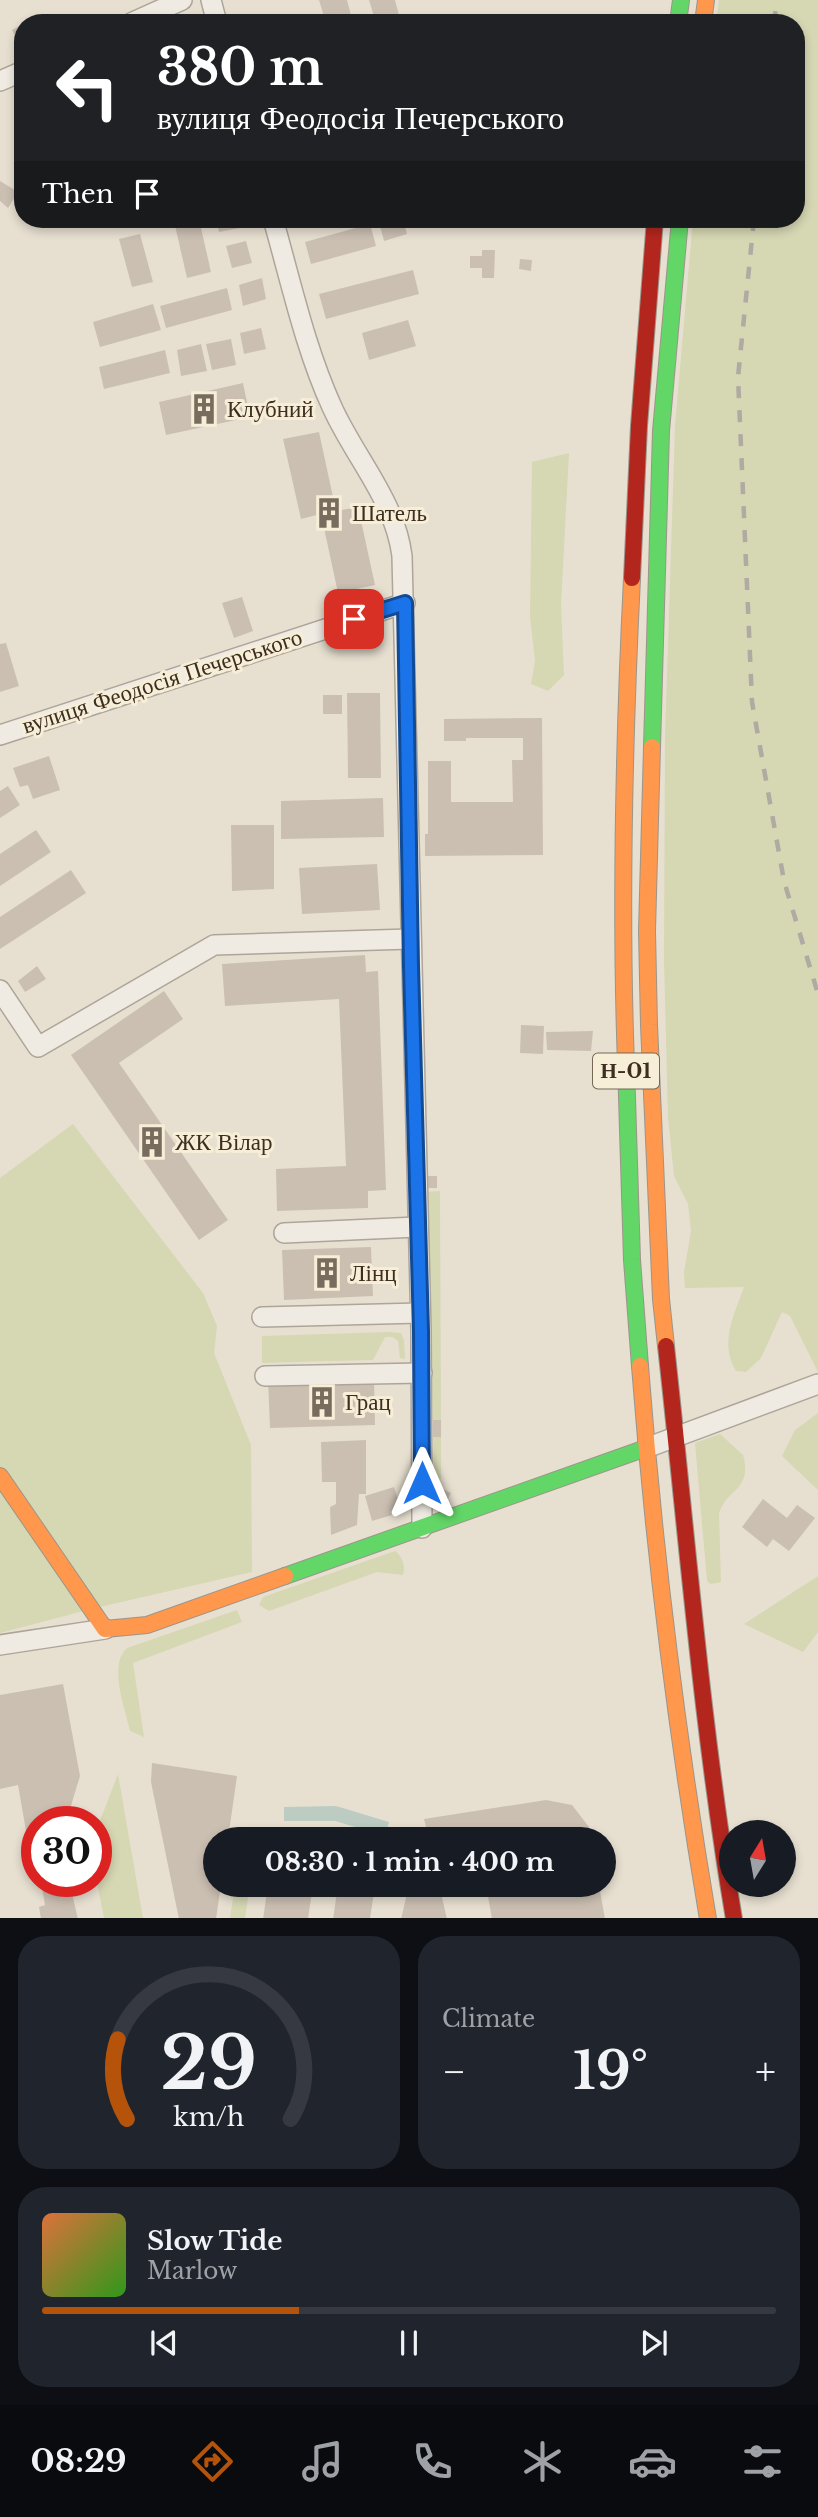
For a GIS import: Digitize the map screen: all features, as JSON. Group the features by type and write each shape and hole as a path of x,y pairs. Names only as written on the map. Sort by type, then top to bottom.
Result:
{"main road":[{"name":"Н-01","path":"654,228 638,439 625,726 623,926 632,1260 646,1448 687,1796 708,1918"},
{"name":"Н-01","path":"679,228 662,431 647,931 661,1300 724,1865 734,1918"},
{"path":"0,1476 105,1629 147,1625 646,1448"}],"street":[{"path":"151,14 182,0"},
{"path":"277,228 316,370 334,411 395,521 402,556 421,1313 422,1528"},
{"name":"вулиця Феодосія Печерського","path":"0,735 405,603"},
{"path":"0,990 38,1047 214,945 410,939"},
{"path":"284,1233 417,1227"},
{"path":"262,1317 421,1313"},
{"path":"265,1376 422,1373"},
{"path":"646,1448 818,1384"},
{"path":"0,1645 105,1629"}],"green space":[{"path":"719,0 818,0 818,1372 790,1316 782,1312 761,1358 746,1372 736,1371 728,1340 744,1287 685,1288 684,1272 691,1231 688,1204 674,1176 668,1117 664,961 665,738 675,426 692,228 805,228 805,14 717,14"},
{"path":"569,453 561,605 564,675 548,691 531,684 535,661 530,617 532,462"},
{"path":"73,1124 203,1293 217,1326 214,1353 251,1445 252,1572 0,1633 0,1178"},
{"path":"440,1191 441,1420 433,1420 424,1192"},
{"path":"401,1333 405,1359 400,1358 398,1341 393,1337 385,1337 373,1360 262,1363 262,1336"},
{"path":"818,1413 818,1490 782,1456 795,1430"},
{"path":"720,1434 743,1455 745,1467 742,1483 722,1505 719,1514 721,1582 711,1584 707,1581 695,1443"},
{"path":"433,1437 441,1437 441,1479 434,1479"},
{"path":"395,1551 403,1562 403,1575 377,1572 269,1611 259,1605 263,1597"},
{"path":"818,1576 818,1632 803,1652 744,1624"},
{"path":"237,1610 242,1622 133,1663 144,1737 130,1731 118,1676 121,1656 127,1648"},
{"path":"118,1774 143,1918 104,1918 100,1897 112,1897 112,1806 106,1806"},
{"path":"233,1897 248,1897 245,1918 230,1918"}],"shaded area":[{"path":"336,1806 389,1822 388,1827 355,1827 335,1821 284,1821 284,1807"}],"building":[{"path":"319,0 347,0 351,14 323,14"},
{"path":"369,0 395,0 399,14 373,14"},
{"path":"0,181 14,190 14,198 8,208 0,201"},
{"path":"176,228 201,228 211,272 187,278"},
{"path":"218,228 240,228 219,232"},
{"path":"356,228 371,228 376,246 311,264 305,242"},
{"path":"380,228 405,228 407,234 384,241"},
{"path":"140,234 153,282 132,287 119,239"},
{"path":"246,241 252,263 232,268 226,246"},
{"path":"482,250 495,250 494,278 482,278 482,268 470,268 470,256 482,256"},
{"path":"520,259 532,260 531,271 519,269"},
{"path":"413,270 419,294 326,319 319,294"},
{"path":"262,278 266,299 243,306 239,285"},
{"path":"227,288 232,310 166,328 160,306"},
{"path":"153,304 161,330 100,347 93,322"},
{"path":"408,320 416,346 369,360 362,333"},
{"path":"261,328 266,349 244,354 240,333"},
{"path":"231,339 236,365 212,370 206,344"},
{"path":"201,344 207,371 181,376 177,350"},
{"path":"165,350 170,373 104,389 99,367"},
{"name":"Клубний","path":"243,383 250,417 166,435 159,402"},
{"name":"Шатель","path":"319,432 336,511 358,507 375,585 338,593 321,514 301,519 283,439"},
{"path":"242,597 253,631 234,638 222,603"},
{"path":"6,643 19,686 0,692 0,644"},
{"path":"347,693 380,693 381,778 348,778"},
{"path":"323,695 342,695 342,714 323,714"},
{"path":"542,718 543,855 425,856 425,834 428,834 428,761 451,761 451,802 513,802 512,760 523,760 523,738 466,738 466,741 444,741 444,719"},
{"path":"49,756 60,790 33,799 28,785 20,787 13,768"},
{"path":"8,786 20,805 0,818 0,791"},
{"path":"383,798 384,837 281,839 281,801"},
{"path":"231,825 274,825 274,889 232,891"},
{"path":"36,830 51,852 0,886 0,854"},
{"path":"377,864 380,910 302,914 299,868"},
{"path":"71,870 86,893 0,949 0,917"},
{"path":"365,955 366,972 378,971 386,1190 368,1191 368,1208 277,1211 276,1169 346,1166 339,999 225,1006 222,964"},
{"path":"37,966 46,979 25,992 18,981"},
{"name":"ЖК Вілар","path":"164,991 183,1019 119,1063 228,1220 199,1240 71,1055"},
{"path":"521,1025 544,1026 543,1054 520,1053"},
{"path":"593,1031 591,1051 547,1050 546,1032"},
{"path":"426,1176 437,1176 437,1188 426,1188"},
{"name":"Лінц","path":"371,1247 373,1296 284,1300 282,1250"},
{"name":"Грац","path":"374,1377 375,1425 270,1428 268,1379"},
{"path":"433,1420 441,1420 441,1437 433,1437"},
{"path":"366,1440 366,1494 359,1494 357,1525 331,1535 330,1507 336,1504 336,1482 322,1482 321,1442"},
{"path":"394,1487 402,1512 372,1521 365,1496"},
{"path":"439,1487 451,1493 447,1501 434,1494"},
{"path":"763,1499 787,1518 797,1505 815,1518 789,1551 773,1539 767,1547 742,1527"},
{"path":"63,1684 80,1776 71,1806 22,1806 18,1785 0,1789 0,1695"},
{"path":"152,1763 237,1776 230,1827 203,1827 203,1897 219,1897 216,1918 179,1918 151,1782"},
{"path":"546,1800 572,1805 589,1827 426,1827 424,1819"},
{"path":"44,1897 73,1897 78,1918 41,1918 39,1907 45,1905"},
{"path":"266,1897 311,1897 308,1918 263,1918"},
{"path":"336,1897 373,1897 370,1918 333,1918"},
{"path":"406,1897 442,1897 447,1918 401,1918"},
{"path":"488,1897 601,1897 605,1918 492,1918"}],"railway":[{"path":"775,14 777,0"},
{"path":"753,228 738,377 752,702 784,881 818,994"}],"traffic: fast":[{"path":"679,14 681,0"},
{"path":"652,747 661,431 679,228"},
{"path":"626,1065 632,1260 640,1366"},
{"path":"285,1576 646,1448"}],"traffic: slow":[{"path":"704,14 706,0"},
{"path":"626,1065 624,821 632,578"},
{"path":"652,747 647,931 649,1025 661,1299 666,1346"},
{"path":"640,1366 668,1643 708,1918"},
{"path":"0,1476 105,1629 147,1625 285,1576"}],"traffic: jam":[{"path":"632,578 639,426 654,228"},
{"path":"666,1346 704,1705 734,1918"}],"place":[{"name":"Клубний","path":"204,409"},
{"name":"Шатель","path":"329,513"},
{"name":"ЖК Вілар","path":"152,1142"},
{"name":"Лінц","path":"327,1273"},
{"name":"Грац","path":"322,1402"}],"route":[{"path":"354,619 405,603 422,1483"}]}
